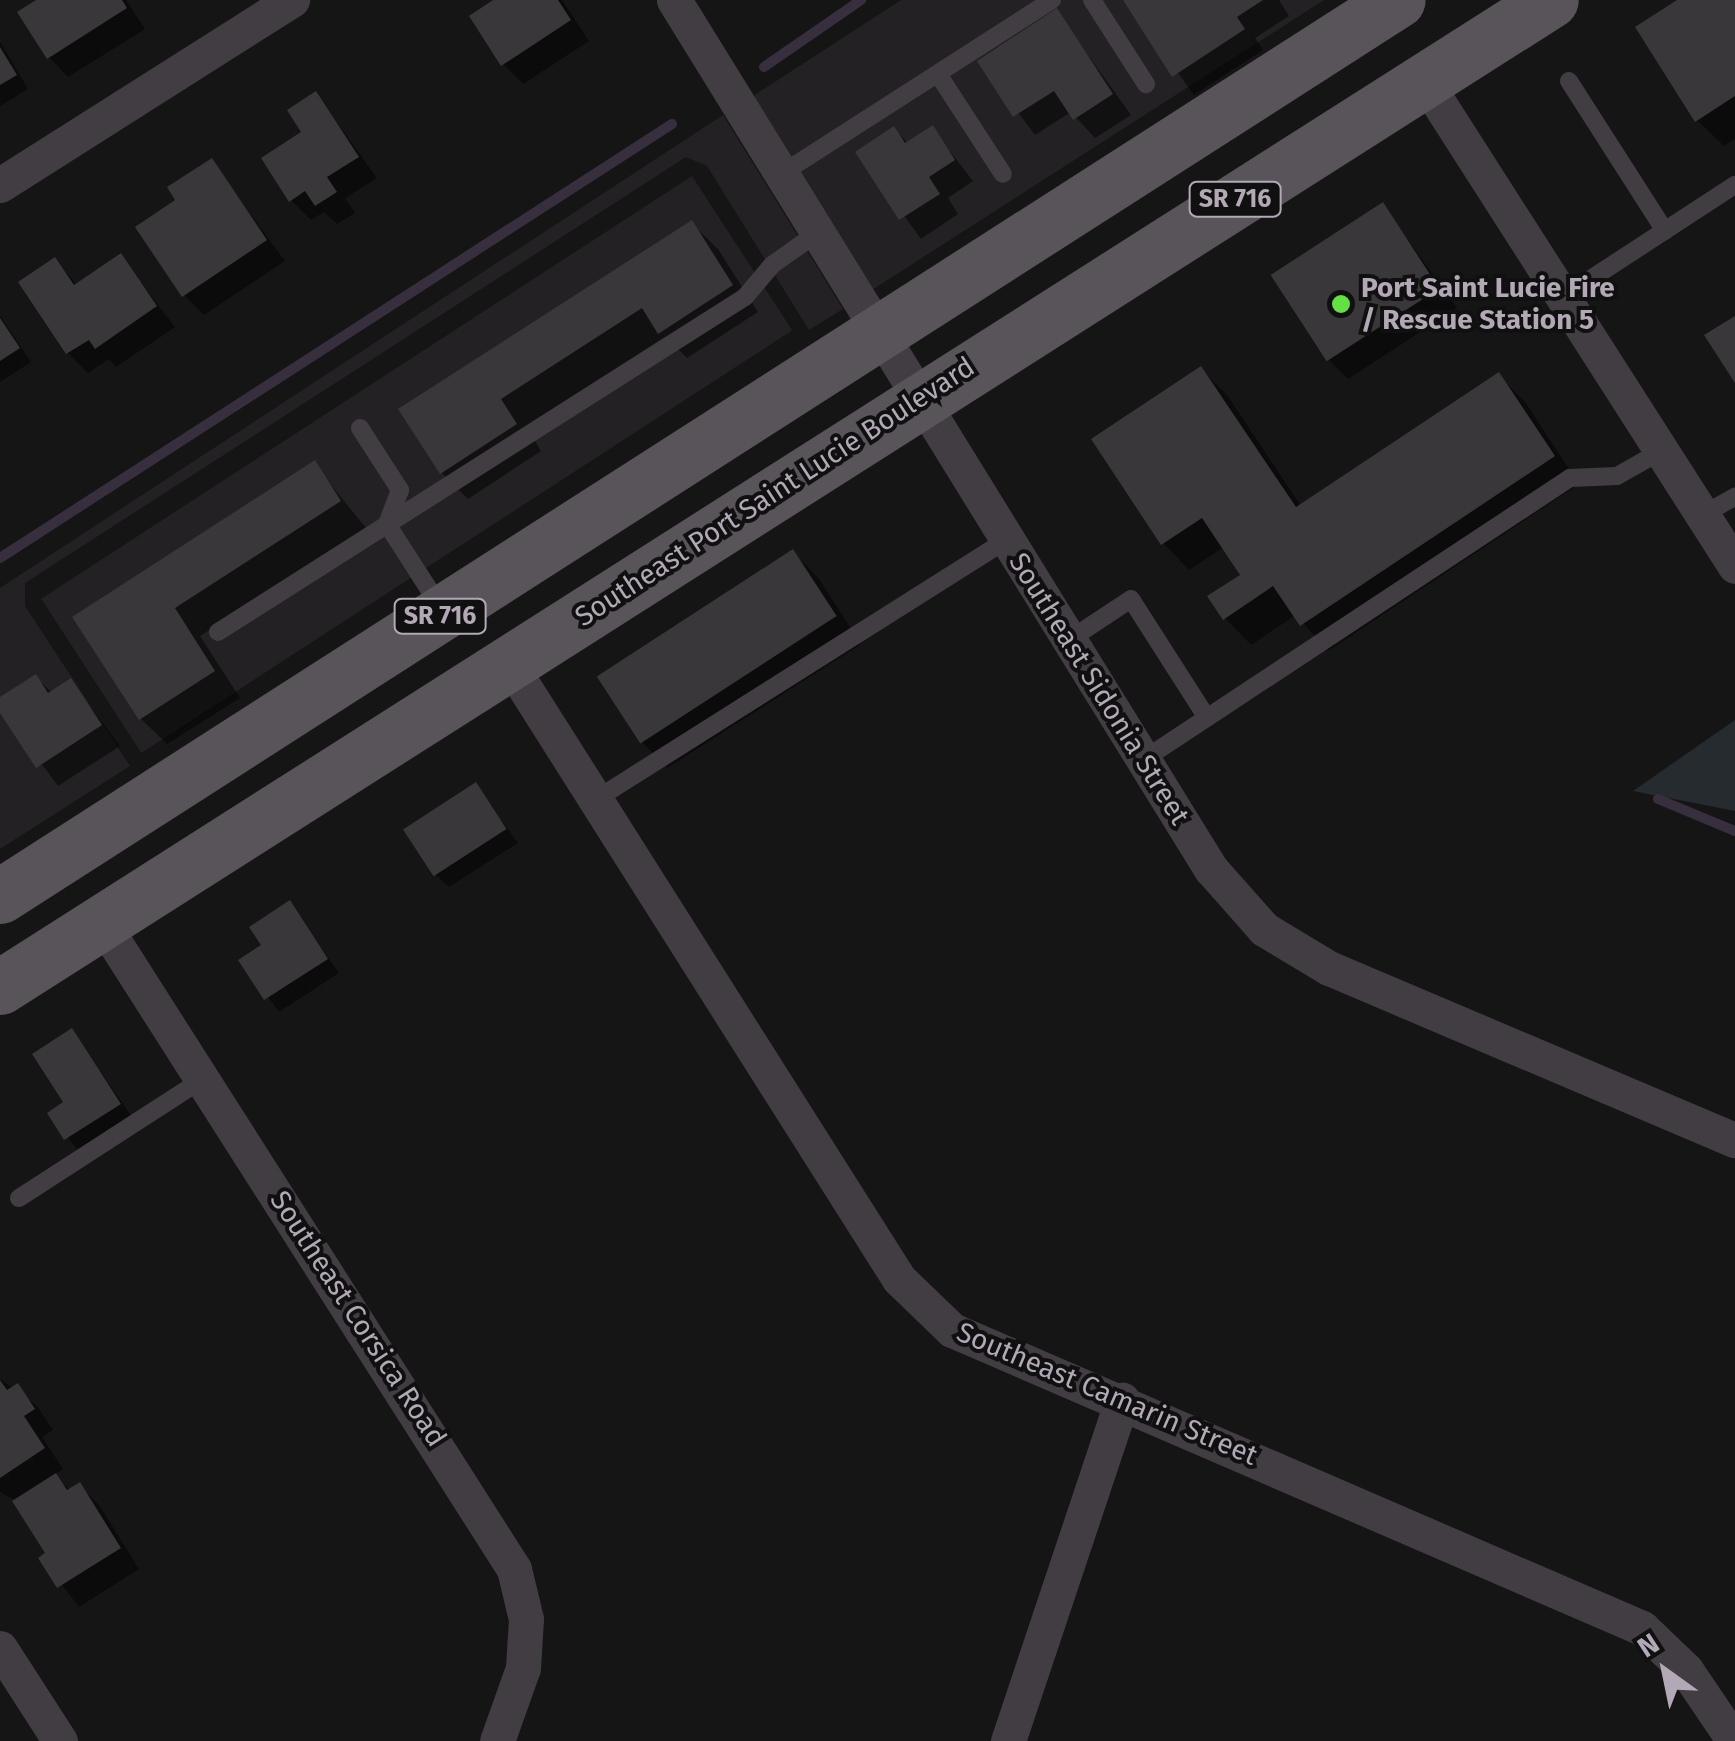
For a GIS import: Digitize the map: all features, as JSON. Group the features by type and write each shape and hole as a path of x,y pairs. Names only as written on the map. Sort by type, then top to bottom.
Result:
{"main road":[{"name":"Southeast Port Saint Lucie Boulevard","path":"0,987 1551,0"},
{"name":"SR 716","path":"0,896 879,334 1386,3"}],"street":[{"path":"0,184 292,0"},
{"name":"Southeast Sidonia Street","path":"674,0 1211,869 1264,929 1329,968 1735,1140"},
{"path":"1424,80 1735,566"},
{"name":"Southeast Camarin Street","path":"508,663 899,1279 952,1330 1122,1400 1642,1628 1686,1670 1734,1741"},
{"name":"Southeast Corsica Road","path":"101,921 514,1568 526,1619 523,1668 497,1741"},
{"path":"1008,1741 1122,1400"},
{"path":"0,1648 60,1741"}],"lane":[{"path":"781,174 1052,0"},
{"path":"1092,0 1146,84"},
{"path":"938,74 1003,174"},
{"path":"1569,81 1665,231"},
{"path":"1563,297 1735,186"},
{"path":"218,632 745,297 772,264 817,233"},
{"path":"360,428 400,490 388,524"},
{"path":"1143,760 1570,478 1617,476 1661,450"},
{"path":"1702,515 1735,497"},
{"path":"388,524 444,613"},
{"path":"596,800 1006,540"},
{"path":"1069,640 1130,599 1207,718"},
{"path":"19,1198 203,1078"}],"shaded area":[{"path":"901,0 1324,0 872,290 753,96"},
{"path":"723,115 843,309 809,330 707,166 686,157 25,583 25,606 130,766 0,849 0,588"},
{"path":"692,176 792,330 141,753 41,599"},
{"path":"1735,720 1735,811 1633,791"}],"building":[{"path":"36,0 122,0 127,8 47,59 17,12"},
{"path":"493,0 558,0 571,20 501,66 469,16"},
{"path":"1123,0 1263,0 1237,17 1245,29 1172,77"},
{"path":"1677,0 1735,0 1735,96 1695,122 1635,27"},
{"path":"1057,8 1113,94 1073,120 1054,91 1013,117 977,61"},
{"path":"0,47 17,75 0,85"},
{"path":"316,91 359,157 327,177 337,192 315,206 305,191 289,202 261,158 301,132 287,110"},
{"path":"933,125 955,160 929,177 940,194 899,220 855,152 894,126 905,143"},
{"path":"212,158 267,240 182,297 135,227 175,200 167,187"},
{"path":"1383,202 1439,288 1327,361 1271,275"},
{"path":"692,220 733,285 658,334 642,308 501,399 517,424 440,474 398,409"},
{"path":"121,253 157,306 95,349 89,340 66,354 18,282 55,257 74,285"},
{"path":"1735,316 1735,383 1704,335"},
{"path":"0,318 20,348 0,361"},
{"path":"1201,366 1296,507 1499,372 1555,456 1300,626 1273,586 1223,620 1207,596 1240,575 1202,518 1161,545 1091,439"},
{"path":"315,460 341,501 175,608 215,671 139,720 72,617"},
{"path":"793,549 837,616 640,744 597,676"},
{"path":"36,674 48,693 71,678 102,725 36,768 0,713 0,697"},
{"path":"476,782 506,829 434,876 403,829"},
{"path":"290,900 328,959 264,1000 238,960 261,945 249,927"},
{"path":"72,1028 121,1104 64,1140 47,1113 63,1102 32,1054"},
{"path":"0,1380 7,1390 18,1383 35,1409 24,1416 45,1448 0,1478"},
{"path":"56,1473 67,1490 80,1482 121,1548 57,1588 38,1558 45,1553 12,1501"}],"waterway":[{"path":"764,67 861,0"},
{"path":"0,558 672,124"},
{"path":"1658,799 1735,831"}],"place":[{"name":"Port Saint Lucie Fire / Rescue Station 5","path":"1341,304"}]}
